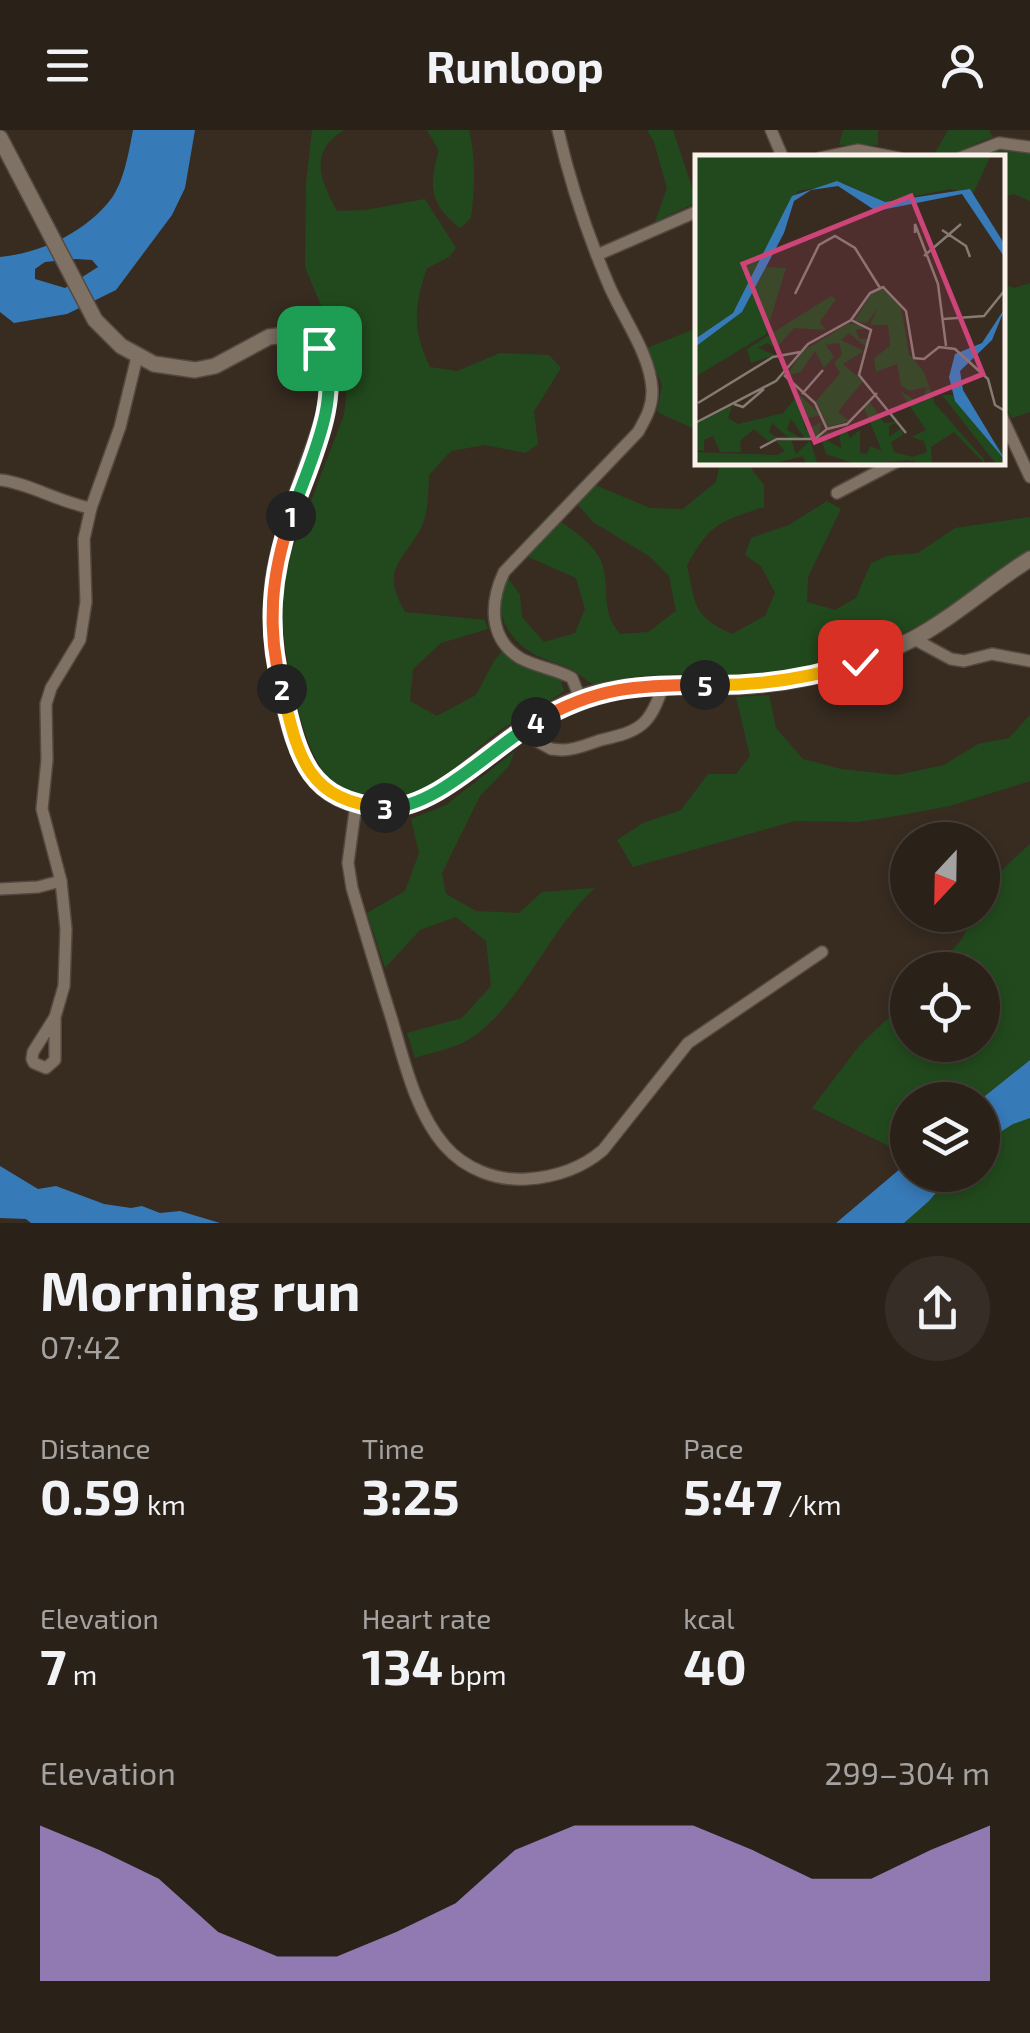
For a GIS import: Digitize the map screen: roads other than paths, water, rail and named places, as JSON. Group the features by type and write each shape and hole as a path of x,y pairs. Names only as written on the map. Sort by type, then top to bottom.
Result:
{"street":[{"path":"558,130 573,193 649,370 651,406 638,432 504,572 492,611 494,623 509,649 519,657 572,678 580,698"},
{"path":"771,130 782,155"},
{"path":"0,138 95,320 137,357 171,368 205,368 269,338 294,334 319,348 327,361 328,404 275,571 270,628 277,670 303,761 327,792 356,804 396,808 424,800 519,732 580,698 663,686 757,686 860,662 914,638 1030,559"},
{"path":"968,155 999,144 1030,147"},
{"path":"834,155 858,150 884,155"},
{"path":"597,255 695,212"},
{"path":"55,1017 64,986 66,929 61,881 42,810 47,760 46,704 51,688 80,640 86,602 82,564 91,508 120,427 137,357"},
{"path":"1005,423 1030,477"},
{"path":"838,493 890,465"},
{"path":"0,480 91,508"},
{"path":"914,638 952,659 1001,654 1030,661"},
{"path":"519,732 562,750 628,735 652,715 663,686"},
{"path":"356,804 348,863 352,888 407,1069 444,1145 485,1174 512,1180 546,1178 588,1162 603,1150 688,1043 822,952"},
{"path":"0,889 38,888 61,881"}],"water":[{"path":"133,130 195,130 185,188 172,215 116,290 67,314 14,323 0,312 0,257 31,251 61,239 101,211 119,184","holes":["92,260 98,267 65,288 35,279 35,269 45,262"]},
{"path":"1030,1060 1030,1118 1000,1132 1000,1084"},
{"path":"0,1166 38,1189 56,1186 104,1204 142,1206 160,1213 180,1211 220,1223 31,1223 26,1219 0,1218"},
{"path":"890,1177 890,1192 937,1192 904,1223 836,1223"}]}
